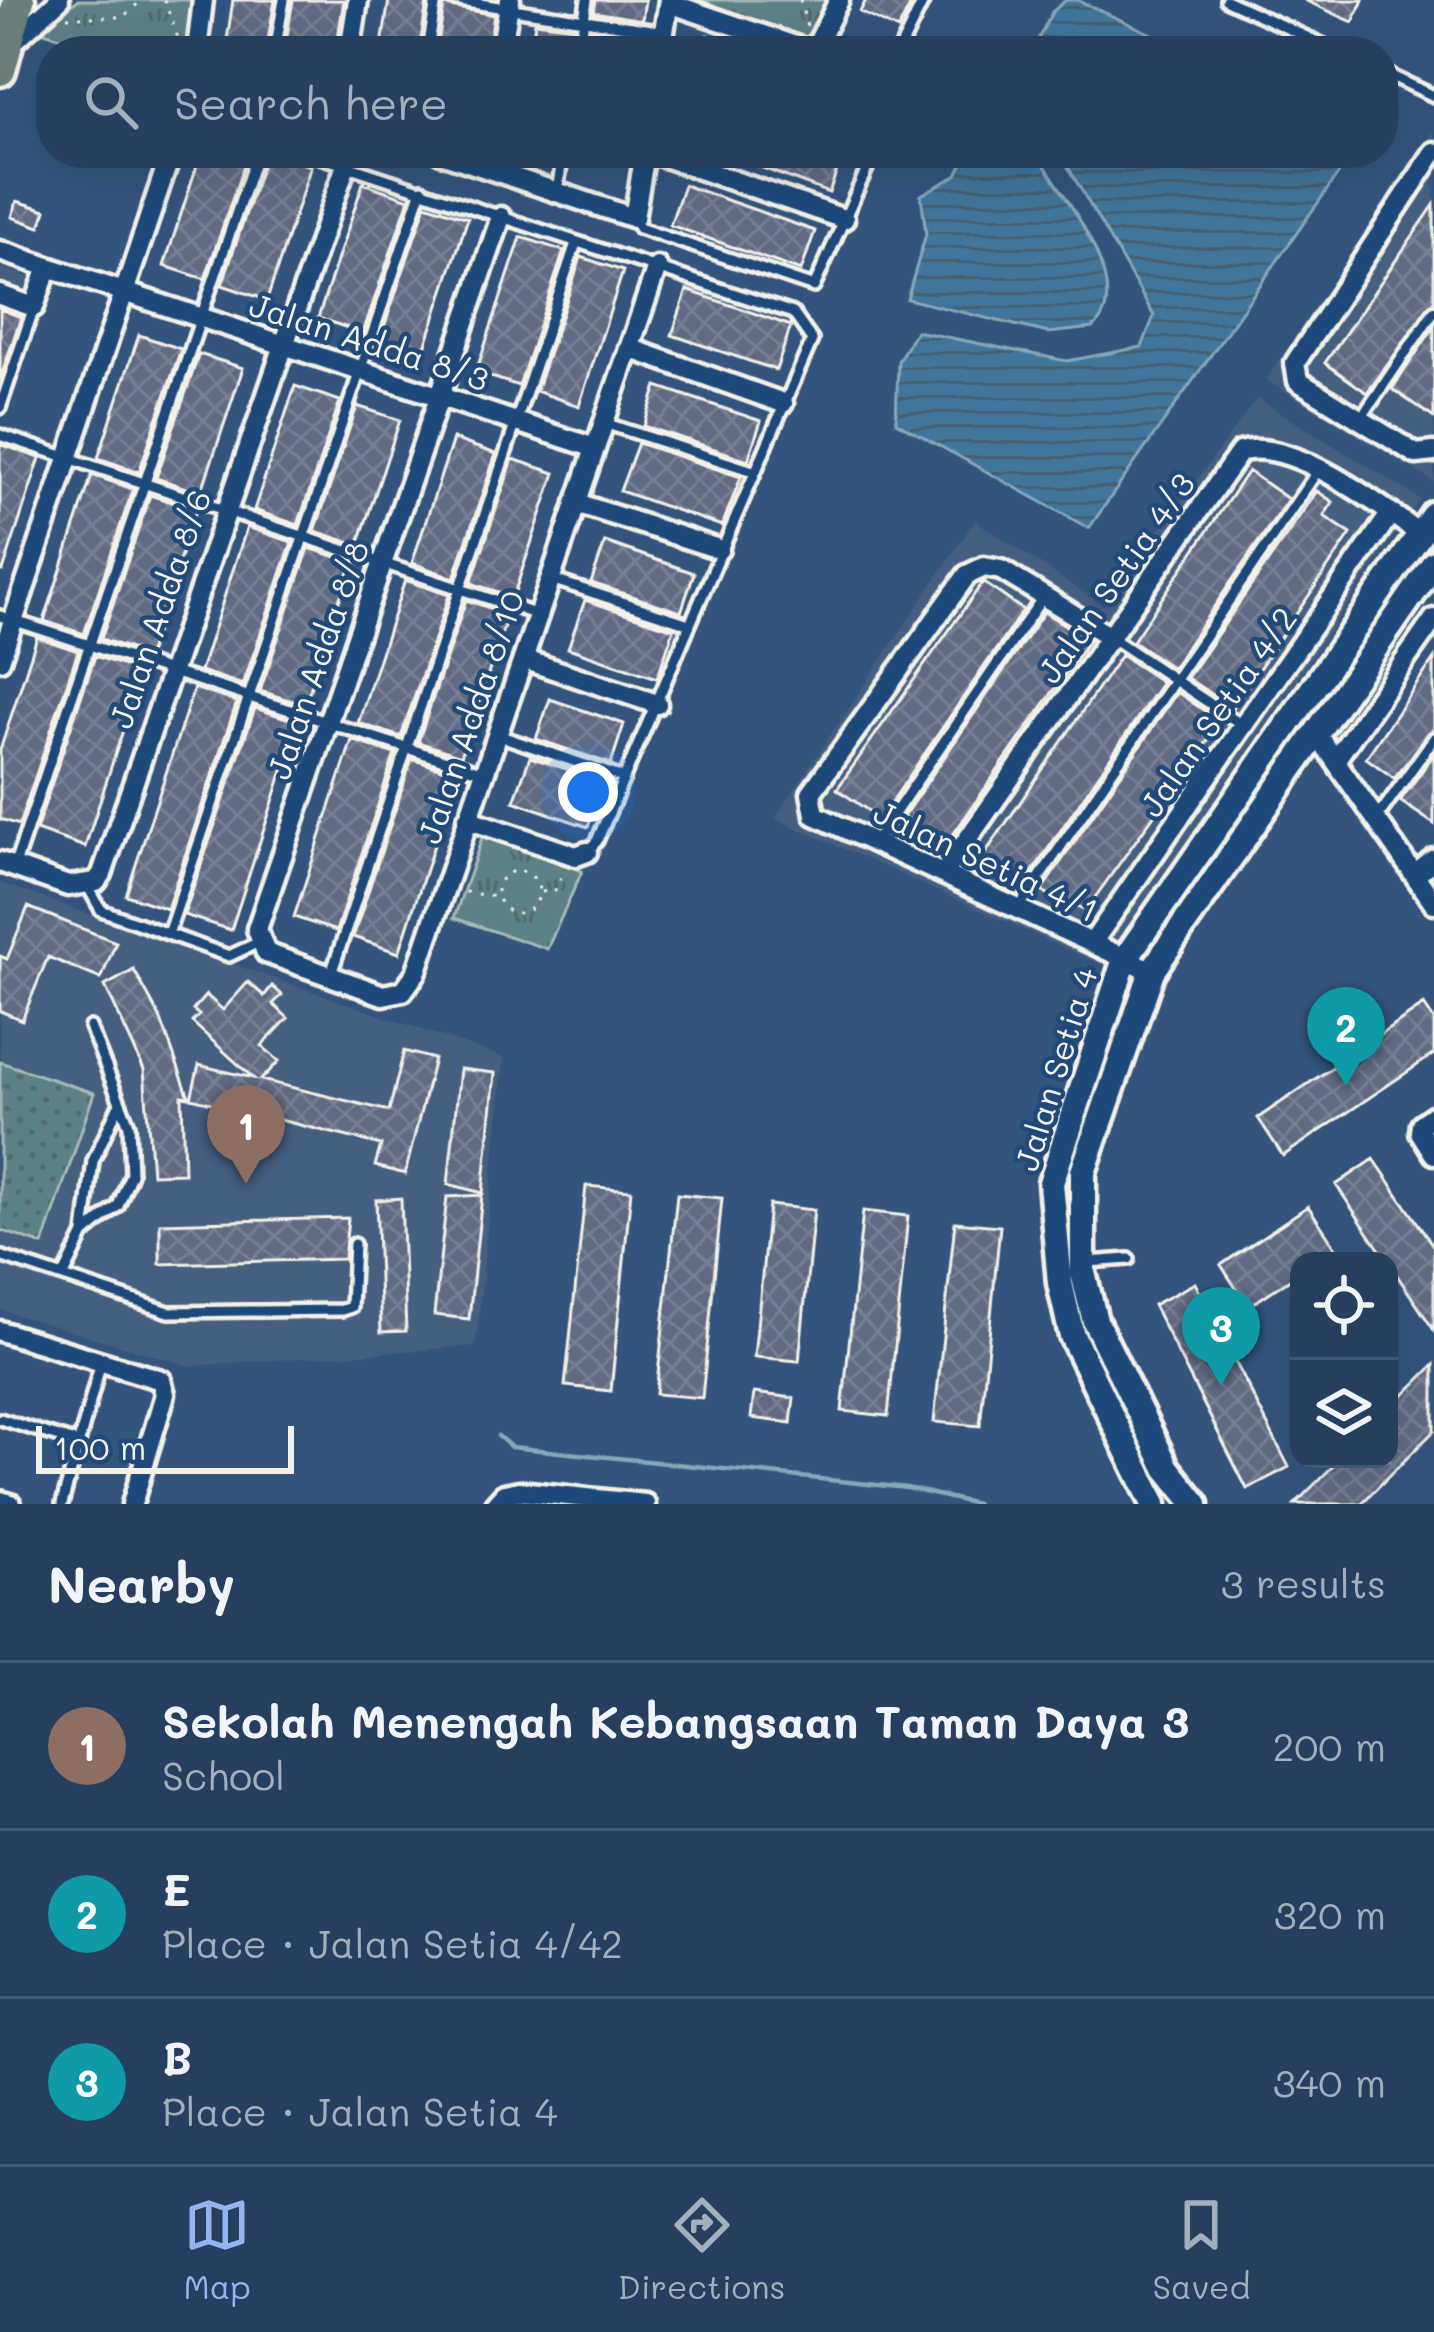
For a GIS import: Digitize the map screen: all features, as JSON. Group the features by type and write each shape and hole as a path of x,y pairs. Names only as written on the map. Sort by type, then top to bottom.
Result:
{"main road":[{"path":"2,65 28,8"}],"street":[{"path":"28,8 59,0"},
{"path":"199,36 203,0"},
{"path":"352,36 358,0"},
{"path":"820,36 839,0"},
{"path":"664,36 669,2 768,36"},
{"path":"504,36 509,4"},
{"path":"1433,453 1416,454 1359,421 1298,381 1295,363 1434,152"},
{"path":"0,660 7,618 69,458 166,168"},
{"name":"Jalan Adda 8/6","path":"87,885 102,874 345,168"},
{"path":"501,168 634,218 646,168"},
{"path":"693,168 844,220"},
{"name":"Jalan Adda 8/8","path":"259,942 256,928 501,217"},
{"name":"Jalan Adda 8/3","path":"2,251 595,448"},
{"path":"0,295 34,307 48,267"},
{"name":"Jalan Adda 8/10","path":"330,977 392,995 410,986 657,267"},
{"path":"629,348 783,403"},
{"name":"Jalan Setia 4/3","path":"943,874 1240,452 1267,447 1318,470 1391,513 1427,524"},
{"path":"576,502 719,549"},
{"name":"Jalan Setia 4/2","path":"1092,944 1391,513"},
{"name":"Jalan Setia 4","path":"1154,1504 1072,1336 1060,1283 1051,1183 1125,958 1427,524"},
{"name":"Jalan Setia 4","path":"1196,1504 1167,1468 1095,1321 1083,1262 1083,1172 1151,971 1434,563"},
{"name":"Jalan Setia 4/1","path":"1043,597 1001,570 984,567 967,575 811,793 815,815 1151,971"},
{"path":"1043,597 1112,638"},
{"path":"1336,759 1434,619"},
{"path":"523,659 657,704"},
{"path":"1316,733 1434,903"},
{"path":"467,819 579,853"},
{"path":"1415,875 1434,860"},
{"path":"7,864 68,886 87,885"},
{"path":"259,942 266,953 330,977"},
{"path":"1434,1115 1421,1124 1420,1132 1434,1154"},
{"path":"0,1331 156,1378 165,1389 132,1504"},
{"path":"495,1504 504,1494 520,1491 567,1500 644,1504"},
{"path":"0,1501 11,1504"}],"lane":[{"path":"278,36 284,0"},
{"path":"430,36 436,0"},
{"path":"453,0 509,4 644,36"},
{"path":"581,36 587,0"},
{"path":"906,36 924,0"},
{"path":"1226,0 1305,36"},
{"path":"1263,16 1270,0"},
{"path":"1398,79 1434,96"},
{"path":"7,864 90,645 252,168"},
{"path":"356,168 793,313 812,340 719,549 657,704 623,778 579,853"},
{"path":"557,192 561,168"},
{"path":"634,218 639,228 814,287 867,168"},
{"path":"168,934 422,189"},
{"path":"330,977 576,243"},
{"path":"0,408 34,307"},
{"path":"1359,421 1434,311"},
{"path":"604,422 753,471"},
{"path":"0,435 538,615"},
{"path":"1018,909 1318,470"},
{"path":"550,579 689,624"},
{"path":"875,842 1043,597"},
{"path":"7,618 484,773"},
{"path":"1112,638 1245,728"},
{"path":"497,735 623,778"},
{"path":"1377,818 1434,737"},
{"path":"87,885 100,910 229,956 259,942"},
{"path":"84,1234 118,1206 131,1174 129,1125 90,1027"},
{"path":"64,1275 84,1234 93,1161 118,1107"},
{"path":"0,1256 169,1312 342,1310 351,1307 356,1297 354,1244"},
{"path":"1083,1262 1129,1258"},
{"path":"62,1504 100,1361"},
{"path":"0,1419 78,1443"}],"path":[{"path":"28,8 123,17 142,0"},
{"path":"164,0 177,36"},
{"path":"539,892 555,890 579,853"},
{"path":"514,871 535,878 539,892 534,906 522,914 507,911 498,897 502,878 514,871"},
{"path":"445,885 486,898 498,897"}],"shaded area":[{"path":"1066,0 1077,0 1156,36 1040,36 1052,12"},
{"path":"1434,131 1434,482 1266,380"},
{"path":"960,168 1047,168 1101,266 1107,290 1104,311 1093,328 1048,333 907,299 926,234 921,195 957,175"},
{"path":"1069,168 1342,168 1089,528 896,422 898,361 916,331 1067,361 1142,347 1154,316"},
{"path":"0,267 48,284 0,423"},
{"path":"1257,398 1420,499 1102,965 775,818 975,520 1103,606"},
{"path":"0,883 504,1058 476,1346 190,1366 0,1310"}],"green space":[{"path":"78,0 194,0 188,36 56,36 38,30"},
{"path":"697,0 828,0 807,36"},
{"path":"483,835 582,871 547,949 454,918"},
{"path":"0,1062 94,1093 43,1245 0,1230"}],"building":[{"path":"233,0 275,0 269,36 228,36"},
{"path":"293,0 344,0 338,36 287,36"},
{"path":"389,0 427,2 421,36 383,36"},
{"path":"596,0 645,0 642,20 594,12"},
{"path":"866,0 913,0 898,30 860,12"},
{"path":"1304,0 1363,0 1353,22"},
{"path":"444,5 494,15 490,36 439,36"},
{"path":"535,22 574,27 572,36 533,36"},
{"path":"591,30 632,36 590,36"},
{"path":"196,168 243,168 205,279 164,266"},
{"path":"261,168 310,168 267,300 222,285"},
{"path":"763,168 838,168 829,193"},
{"path":"363,183 409,199 363,333 318,318"},
{"path":"684,185 815,231 801,271 670,225"},
{"path":"17,201 46,210 40,227 12,217"},
{"path":"426,204 468,218 423,353 380,339"},
{"path":"1434,205 1434,302 1367,393 1325,363"},
{"path":"521,237 564,251 519,386 476,372"},
{"path":"581,257 623,271 579,406 536,391"},
{"path":"687,290 791,326 776,370 672,335"},
{"path":"0,309 21,317 0,380"},
{"path":"1434,327 1434,418 1392,389"},
{"path":"139,335 181,349 139,472 98,458"},
{"path":"199,354 243,368 201,493 156,478"},
{"path":"295,386 340,401 298,525 254,510"},
{"path":"657,386 761,421 748,460 644,426"},
{"path":"357,406 400,420 358,545 315,531"},
{"path":"453,439 496,454 454,578 412,563"},
{"path":"638,443 741,477 722,526 620,491"},
{"path":"0,444 40,458 3,571 0,571"},
{"path":"513,459 555,473 513,597 471,583"},
{"path":"1248,471 1288,499 1172,668 1133,641"},
{"path":"92,475 133,489 84,634 44,621"},
{"path":"1317,491 1333,502 1324,516 1351,534 1232,708 1187,678"},
{"path":"150,495 196,510 148,655 101,639"},
{"path":"247,527 292,542 243,685 200,671"},
{"path":"605,542 694,573 681,612 591,583"},
{"path":"309,548 352,562 305,705 260,691"},
{"path":"405,580 449,595 401,737 358,723"},
{"path":"983,582 1023,610 880,819 837,789"},
{"path":"466,600 508,614 461,756 418,742"},
{"path":"585,600 674,629 657,678 568,648"},
{"path":"1044,612 1089,640 945,846 903,817"},
{"path":"37,637 78,651 19,825 0,819 0,750"},
{"path":"1121,655 1162,682 1020,890 980,861"},
{"path":"95,656 142,672 85,847 36,830"},
{"path":"1434,659 1434,729 1394,778 1366,758"},
{"path":"194,688 237,702 167,909 126,895"},
{"path":"1177,692 1221,722 1086,910 1041,891"},
{"path":"550,699 624,724 611,764 536,739"},
{"path":"255,708 299,722 231,930 184,915"},
{"path":"352,740 395,754 336,931 294,917"},
{"path":"1434,754 1434,824 1400,801"},
{"path":"530,757 603,781 588,827 514,801"},
{"path":"412,759 457,774 399,953 353,937"},
{"path":"28,907 116,942 101,979 48,957 22,1020 0,1011 0,956 7,959"},
{"path":"134,970 160,1017 189,1097 182,1096 184,1173 152,1174 144,1070 105,986"},
{"path":"248,982 264,996 272,986 282,995 273,1004 288,1018 262,1046 279,1061 261,1080 389,1111 404,1051 434,1059 405,1174 375,1166 381,1145 191,1098 199,1065 253,1078 192,1022 199,1015 193,1010 206,995 223,1010"},
{"path":"1424,1005 1434,1020 1434,1054 1283,1156 1258,1118"},
{"path":"460,1069 495,1073 483,1193 448,1184"},
{"path":"1374,1159 1434,1247 1434,1330 1398,1277 1398,1252 1381,1252 1336,1185"},
{"path":"586,1186 631,1190 611,1391 565,1386"},
{"path":"677,1194 722,1198 702,1398 656,1394"},
{"path":"482,1195 469,1319 434,1315 447,1197"},
{"path":"401,1198 406,1331 381,1332 376,1200"},
{"path":"769,1205 814,1210 799,1361 754,1357"},
{"path":"1308,1206 1336,1248 1290,1252 1290,1279 1248,1307 1221,1265"},
{"path":"863,1211 908,1216 888,1416 842,1411"},
{"path":"348,1218 344,1259 160,1264 160,1223"},
{"path":"955,1222 1000,1226 980,1426 934,1422"},
{"path":"1195,1283 1289,1467 1247,1489 1153,1305"},
{"path":"1434,1365 1434,1431 1398,1467 1398,1401"},
{"path":"754,1393 794,1398 791,1423 751,1418"},
{"path":"1331,1468 1397,1468 1361,1504 1295,1504"}],"waterway":[{"path":"498,1436 511,1447 907,1488 976,1504"}],"place":[{"name":"E","path":"1346,1086"},
{"name":"Sekolah Menengah Kebangsaan Taman Daya 3","path":"246,1184"},
{"name":"B","path":"1221,1386"}]}
